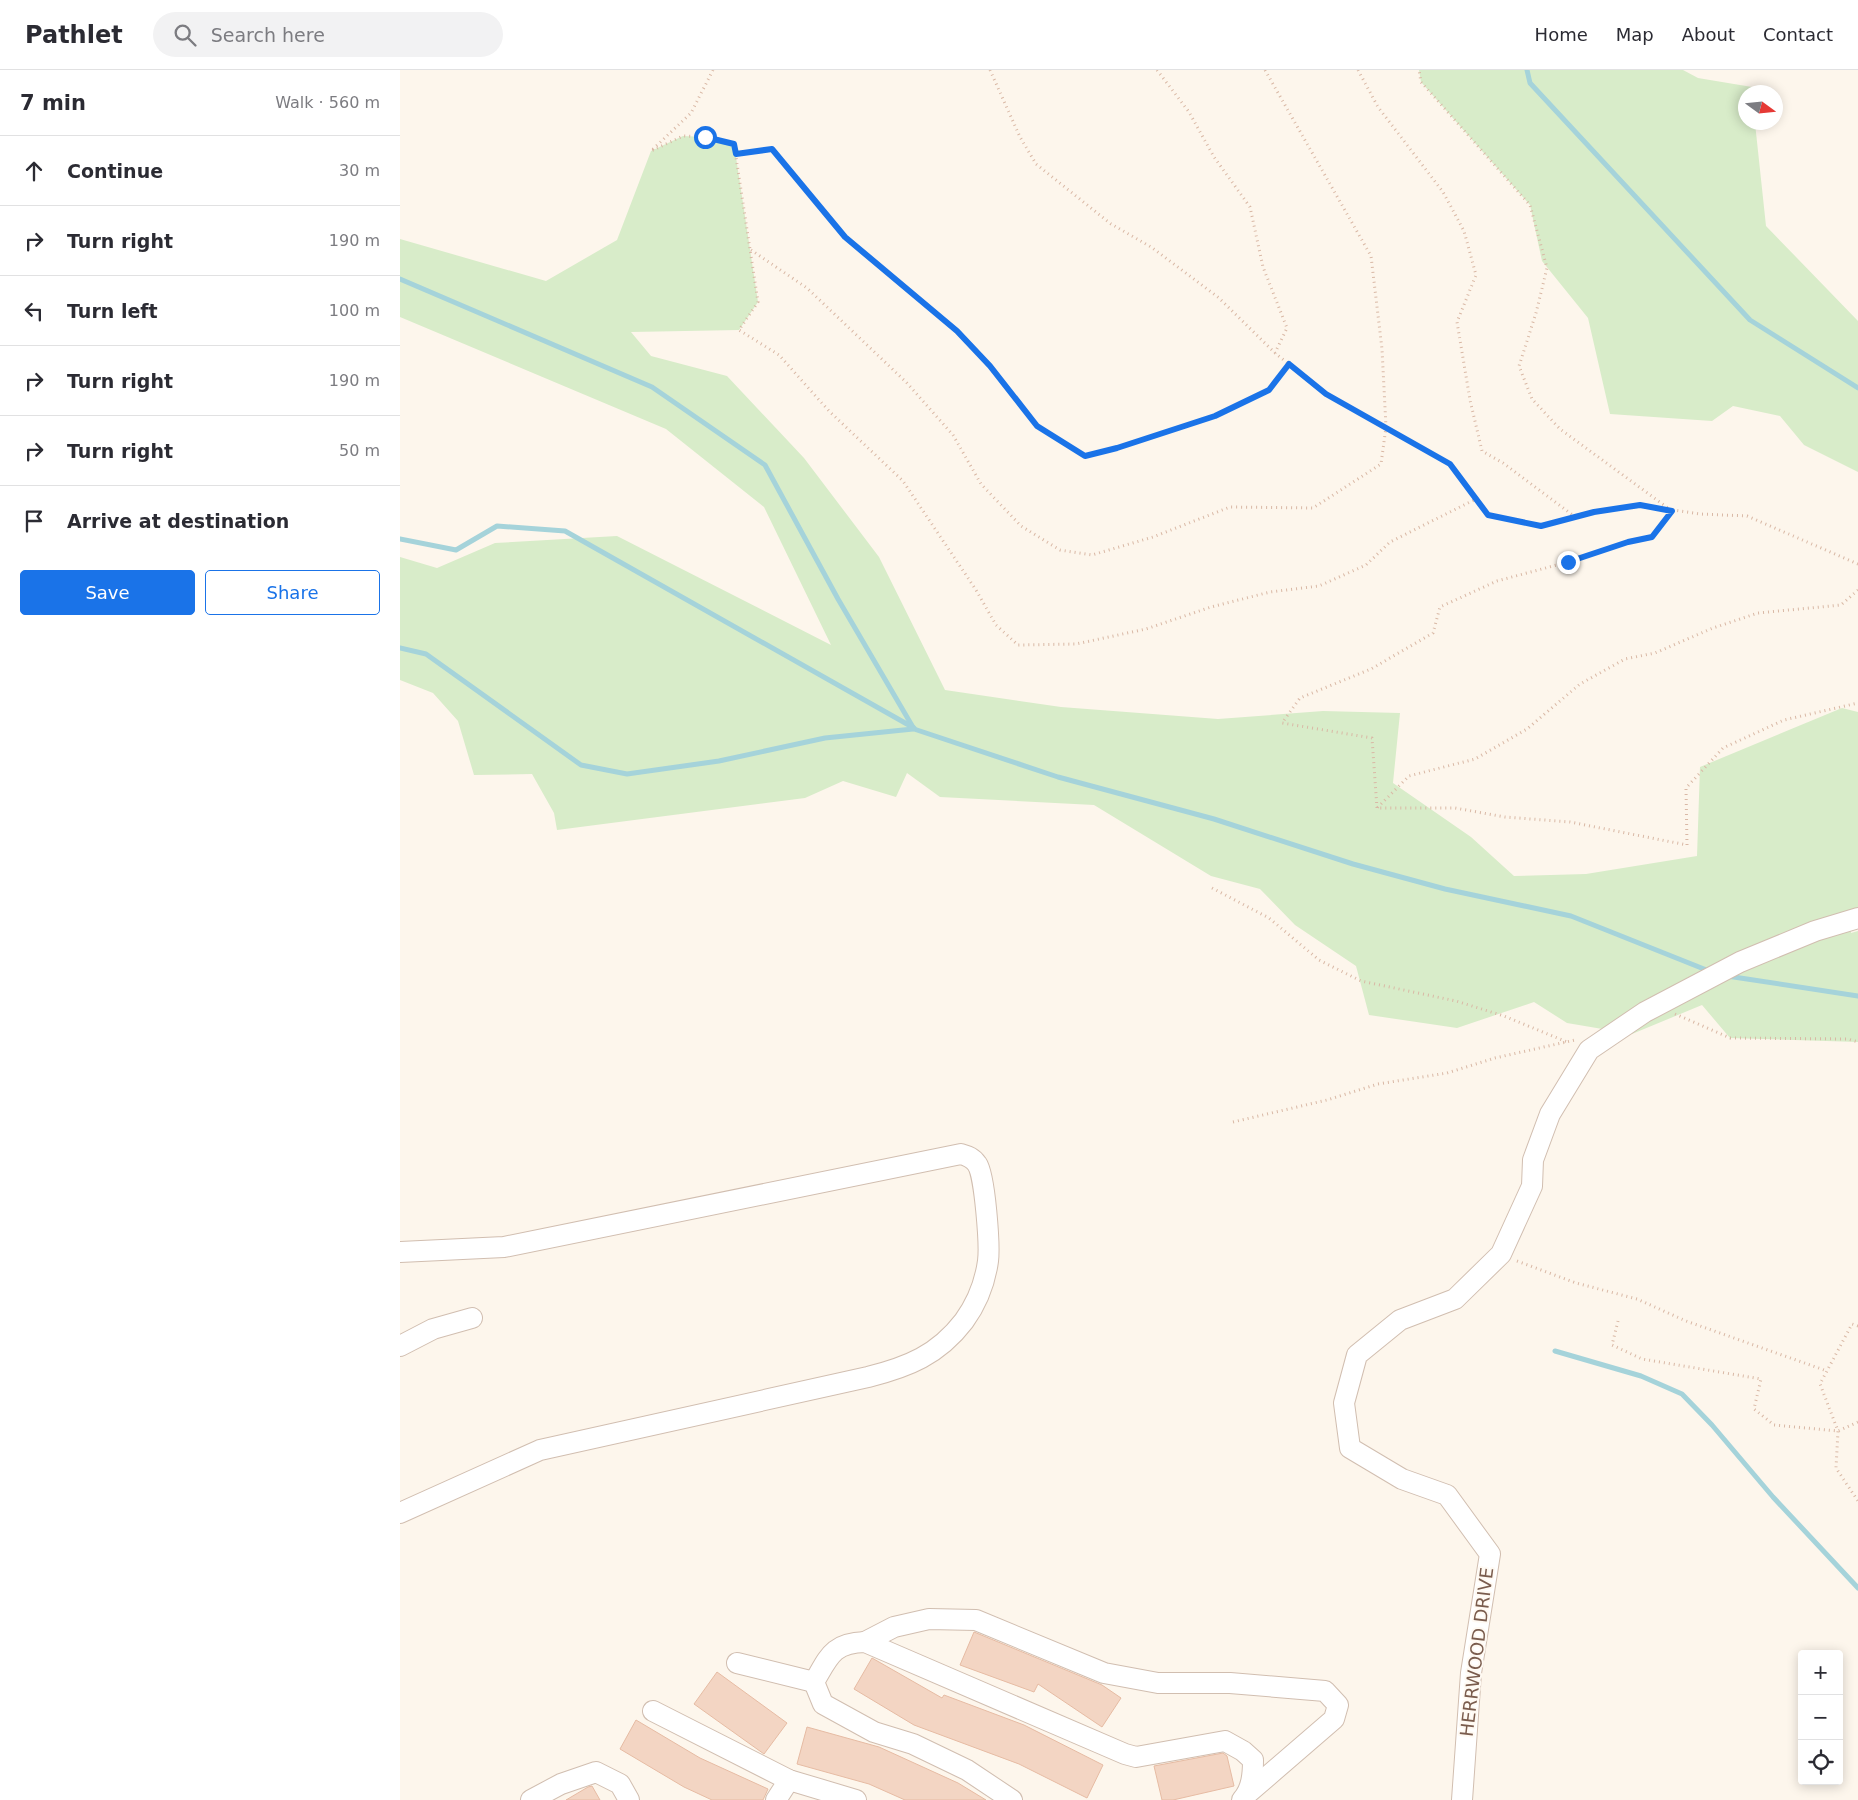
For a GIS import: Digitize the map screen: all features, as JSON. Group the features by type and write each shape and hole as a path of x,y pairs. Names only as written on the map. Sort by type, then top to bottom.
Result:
{"street":[{"name":"HERRWOOD DRIVE","path":"1462,1800 1471,1673 1490,1554 1447,1495 1402,1480 1350,1448 1344,1403 1357,1355 1400,1320 1455,1299 1501,1254 1532,1186 1534,1160 1550,1114 1589,1050 1656,1006 1740,962 1815,931 1858,918"},
{"path":"400,1252 504,1247 961,1154 970,1156 981,1171 989,1243 984,1278 977,1300 968,1314 947,1339 932,1352 911,1364 858,1379 540,1450 400,1513"},
{"path":"400,1346 433,1328 472,1318"},
{"path":"814,1682 830,1654 847,1643 865,1642 894,1626 929,1619 976,1620 1104,1673 1158,1683 1230,1683 1325,1691 1338,1705 1334,1720 1244,1797"},
{"path":"865,1642 1051,1721 1109,1749 1136,1757 1225,1741 1244,1751 1253,1760 1253,1775 1244,1797"},
{"path":"737,1662 814,1682"},
{"path":"814,1682 823,1704 874,1732 913,1744 967,1770 1012,1800"},
{"path":"654,1711 789,1780 856,1800"},
{"path":"531,1800 561,1784 596,1772 620,1784 630,1800"},
{"path":"776,1800 789,1780"}],"path":[{"path":"713,70 690,113 651,151 683,136 705,137 734,144 758,302 739,330 779,355 829,411 903,480 976,590 996,625 1018,645 1076,644 1146,629 1212,606 1262,594 1319,586 1366,566 1390,542 1476,499"},
{"path":"990,70 1020,136 1036,164 1111,224 1151,247 1219,298 1275,353 1326,394 1450,464 1488,515 1541,526 1574,517 1640,505 1672,511 1747,516 1858,564"},
{"path":"1157,70 1189,112 1214,157 1250,207 1263,266 1287,328 1275,353"},
{"path":"750,250 807,288 892,368 953,435 981,484 1020,526 1060,550 1092,555 1153,537 1230,507 1313,508 1380,464 1386,427 1381,341 1371,256 1265,70"},
{"path":"1358,70 1378,107 1443,192 1464,230 1476,275 1457,322 1470,400 1482,451 1504,463 1574,517"},
{"path":"1419,70 1421,82 1530,204 1547,268 1536,313 1519,366 1532,399 1560,429 1672,511"},
{"path":"736,154 772,149 845,237 957,331 990,366 1037,426 1085,456 1117,448 1215,416 1269,390 1289,364"},
{"path":"1378,808 1372,738 1282,723 1300,698 1371,669 1433,633 1440,607 1497,581 1652,537 1672,511"},
{"path":"1378,808 1409,776 1475,759 1527,729 1580,684 1625,659 1655,653 1713,628 1758,614 1841,605 1858,590"},
{"path":"1378,808 1455,808 1506,818 1570,822 1687,845 1686,788 1723,748 1784,720 1858,703"},
{"path":"1212,888 1269,918 1319,960 1361,981 1456,1001 1504,1016 1568,1042 1495,1058 1447,1073 1378,1084 1327,1100 1233,1122"},
{"path":"1656,1006 1730,1038 1848,1039 1858,1042"},
{"path":"1501,1254 1576,1283 1637,1299 1686,1320 1827,1371"},
{"path":"1618,1321 1612,1345 1642,1359 1761,1379 1754,1409 1774,1425 1838,1431 1858,1422"},
{"path":"1858,1326 1852,1324 1820,1384 1838,1431 1836,1468 1858,1501"}],"green space":[{"path":"1419,70 1683,70 1698,78 1740,85 1738,85 1738,130 1756,130 1766,226 1858,321 1858,472 1804,445 1780,416 1733,406 1712,421 1610,414 1588,318 1542,261 1530,205 1421,82"},
{"path":"683,136 705,137 734,144 758,302 739,330 631,332 651,356 727,376 804,458 879,557 945,690 1061,707 1218,719 1323,711 1400,713 1393,783 1471,837 1514,876 1586,874 1697,856 1700,767 1842,708 1858,712 1858,910 1850,911 1851,933 1858,931 1858,1042 1730,1038 1702,1005 1632,1034 1567,1023 1534,1002 1457,1028 1369,1015 1356,966 1295,925 1260,889 1211,876 1094,805 940,797 907,773 896,797 843,781 805,798 557,830 554,813 532,774 474,775 458,721 433,693 400,680 400,557 437,568 495,543 617,536 831,645 764,507 666,429 400,317 400,239 546,281 617,240 651,151"}],"building":[{"path":"974,1632 1102,1685 1121,1698 1102,1727 1038,1684 1034,1692 960,1665"},
{"path":"872,1658 942,1698 944,1695 1024,1725 1103,1765 1087,1798 1019,1764 914,1725 854,1689"},
{"path":"717,1672 787,1723 764,1754 694,1704"},
{"path":"636,1720 700,1758 768,1789 763,1800 712,1800 684,1787 620,1749"},
{"path":"807,1727 879,1747 958,1783 986,1800 905,1800 869,1784 797,1764"},
{"path":"1223,1753 1227,1756 1234,1786 1173,1800 1162,1800 1154,1766"},
{"path":"592,1786 600,1800 566,1800 588,1787"}],"waterway":[{"path":"1527,70 1530,83 1750,320 1858,388"},
{"path":"400,279 652,387 765,465 838,599 914,729 1058,777 1214,819 1353,864 1445,889 1571,916 1709,971"},
{"path":"400,539 456,550 497,526 565,531 914,728"},
{"path":"400,648 426,654 581,765 627,774 719,761 825,738 913,729"},
{"path":"1727,976 1858,996"},
{"path":"1555,1351 1641,1376 1682,1394 1712,1425 1773,1497 1858,1588"}],"route":[{"path":"705,137 734,144 736,154 772,149 845,237 957,331 990,366 1037,426 1085,456 1117,448 1215,416 1269,390 1289,364 1326,394 1450,464 1488,515 1541,526 1594,512 1640,505 1672,511 1652,537 1628,542 1568,562"}]}
